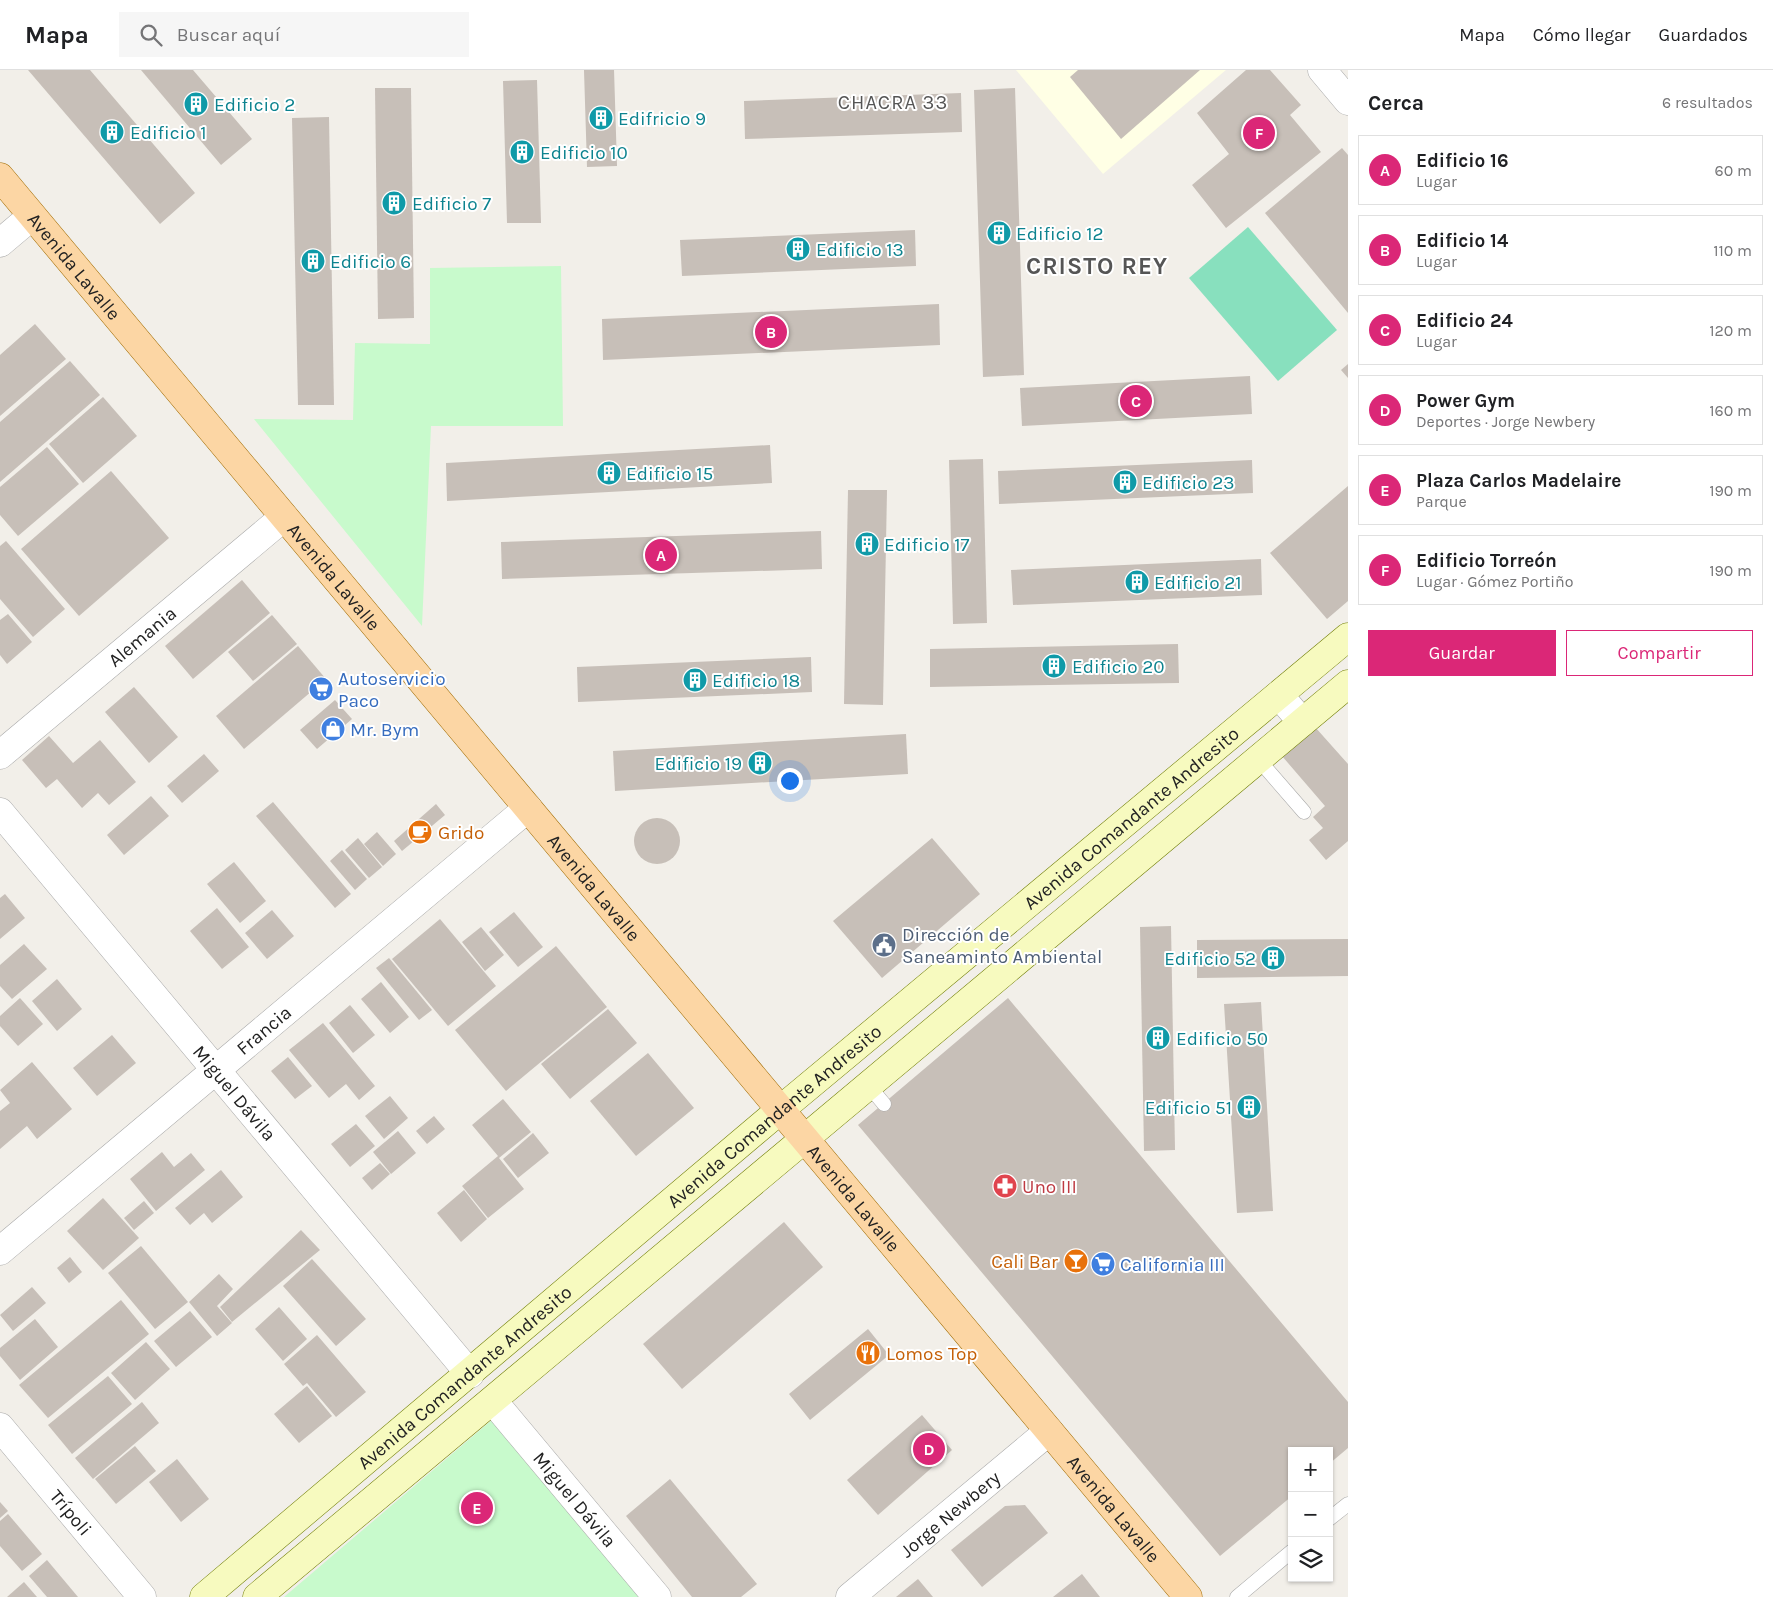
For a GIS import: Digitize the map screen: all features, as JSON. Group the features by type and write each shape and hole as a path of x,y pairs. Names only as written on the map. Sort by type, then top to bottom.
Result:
{"main road":[{"name":"Avenida Lavalle","path":"0,177 1188,1597"},
{"name":"Avenida Comandante Andresito","path":"204,1597 780,1110 1348,637"},
{"name":"Avenida Comandante Andresito","path":"258,1597 805,1139 876,1095 1258,759 1348,684"}],"street":[{"path":"1322,70 1348,102"},
{"path":"0,243 32,216"},
{"name":"Alemania","path":"0,755 284,517"},
{"path":"1279,695 1302,722"},
{"name":"Francia","path":"0,1251 528,808"},
{"name":"Miguel Dávila","path":"0,812 470,1374"},
{"name":"Miguel Dávila","path":"493,1401 657,1597"},
{"name":"Trípoli","path":"0,1427 142,1597"},
{"name":"Jorge Newbery","path":"850,1597 1049,1431"}],"lane":[{"path":"1258,759 1304,812"},
{"path":"1333,1516 1348,1504"},
{"path":"1236,1597 1288,1554"}],"shaded area":[{"path":"1016,70 1226,70 1103,174"}],"green space":[{"path":"1248,227 1337,330 1278,381 1189,278"},
{"path":"561,266 563,426 431,426 422,626 254,419 353,420 355,343 430,344 430,268"},
{"path":"493,1419 640,1597 284,1597"}],"building":[{"name":"Edificio 1","path":"28,70 90,70 195,193 160,224"},
{"name":"Edificio 2","path":"141,70 193,70 252,139 221,165"},
{"name":"Edifricio 9","path":"584,70 614,70 617,166 587,167"},
{"path":"1078,70 1200,70 1121,139 1070,77"},
{"path":"1246,70 1270,70 1301,105 1290,115 1321,152 1226,228 1192,185 1229,154 1197,113"},
{"name":"Edificio 10","path":"537,80 541,223 507,223 503,81"},
{"name":"Edificio 7","path":"375,88 411,88 414,318 378,319"},
{"name":"Edificio 12","path":"1015,88 1024,375 983,377 974,90"},
{"path":"961,93 962,132 745,139 744,101"},
{"name":"Edificio 6","path":"329,117 334,405 298,405 292,118"},
{"path":"1342,148 1348,155 1348,313 1265,213"},
{"name":"Edificio 13","path":"915,230 916,266 682,276 680,240"},
{"path":"939,304 940,345 603,360 602,319"},
{"path":"35,324 66,359 0,416 0,355"},
{"path":"70,361 100,395 0,482 0,422"},
{"path":"1348,364 1348,378 1341,370"},
{"path":"1250,376 1252,414 1022,426 1020,388"},
{"path":"103,397 137,436 83,483 49,444"},
{"name":"Edificio 15","path":"770,445 772,483 447,501 446,463"},
{"path":"47,447 79,484 18,536 0,515 0,487"},
{"path":"983,459 987,623 953,624 949,460"},
{"name":"Edificio 23","path":"1252,460 1253,493 999,504 998,471"},
{"path":"111,471 169,538 79,616 21,549"},
{"path":"1348,486 1348,601 1327,619 1270,553"},
{"name":"Edificio 17","path":"848,490 887,490 883,705 844,704"},
{"path":"821,531 822,569 502,579 501,542"},
{"path":"6,541 65,609 33,637 0,599 0,546"},
{"name":"Edificio 21","path":"1261,559 1262,595 1013,605 1011,570"},
{"path":"242,580 270,613 193,679 165,646"},
{"path":"8,614 32,642 7,664 0,655 0,620"},
{"path":"272,615 297,644 253,681 228,652"},
{"name":"Edificio 20","path":"1178,644 1179,683 930,687 930,649"},
{"path":"298,646 326,679 244,749 216,716"},
{"name":"Edificio 18","path":"811,657 812,692 578,702 577,667"},
{"path":"134,687 178,737 149,763 105,712"},
{"path":"335,700 352,719 317,749 300,730"},
{"path":"1315,727 1348,764 1348,841 1326,860 1309,840 1323,828 1313,817 1325,806 1282,756"},
{"name":"Edificio 19","path":"906,734 908,774 615,791 613,751"},
{"path":"49,736 73,763 100,740 136,782 109,805 98,793 82,808 57,779 46,788 22,760"},
{"path":"204,754 219,771 182,803 167,786"},
{"path":"151,796 169,816 124,855 107,835"},
{"path":"273,802 351,894 335,908 256,816"},
{"path":"436,804 445,815 402,851 394,841"},
{"path":"657,818 670,822 676,828 680,841 676,854 670,860 657,864 644,860 638,854 634,841 638,828 644,822"},
{"path":"377,832 396,854 383,866 364,844"},
{"path":"358,838 382,867 369,878 345,850"},
{"path":"932,838 980,894 882,978 833,921"},
{"path":"342,850 367,879 355,890 330,861"},
{"path":"234,862 266,901 240,923 207,884"},
{"path":"5,894 25,918 0,939 0,898"},
{"path":"217,908 249,947 222,969 190,931"},
{"path":"272,910 294,936 267,959 245,933"},
{"path":"514,912 543,947 518,967 489,932"},
{"path":"440,919 496,986 448,1026 392,959"},
{"name":"Edificio 50","path":"1171,926 1175,1150 1144,1151 1140,927"},
{"path":"481,927 504,955 485,971 462,942"},
{"name":"Edificio 52","path":"1348,939 1348,976 1197,978 1197,940"},
{"path":"24,944 47,969 12,999 0,986 0,965"},
{"path":"556,946 607,1007 506,1091 455,1030"},
{"path":"389,958 432,1010 419,1020 376,968"},
{"path":"57,979 82,1009 57,1031 32,1001"},
{"path":"381,982 409,1017 390,1033 361,999"},
{"path":"20,998 43,1024 18,1046 0,1026 0,1016"},
{"name":"California III","path":"1008,998 1348,1402 1348,1448 1333,1461 1333,1447 1288,1447 1288,1499 1220,1556 858,1125"},
{"name":"Edificio 51","path":"1261,1002 1273,1211 1237,1213 1224,1004"},
{"path":"350,1005 375,1035 353,1053 329,1023"},
{"path":"608,1009 637,1043 570,1099 541,1064"},
{"path":"323,1023 375,1086 359,1100 346,1084 329,1098 289,1050"},
{"path":"112,1035 136,1063 97,1096 73,1068"},
{"path":"648,1053 694,1108 636,1156 590,1101"},
{"path":"288,1057 312,1086 295,1099 271,1071"},
{"path":"32,1062 72,1109 37,1139 27,1126 0,1149 0,1111 10,1103 0,1090"},
{"path":"390,1096 408,1118 384,1139 365,1116"},
{"path":"503,1099 531,1132 499,1158 524,1189 488,1218 462,1186 498,1156 472,1125"},
{"path":"434,1116 445,1129 427,1144 416,1131"},
{"path":"356,1124 375,1146 350,1167 331,1144"},
{"path":"398,1131 416,1153 391,1174 373,1152"},
{"path":"533,1133 549,1153 518,1178 503,1159"},
{"path":"162,1152 174,1167 191,1153 205,1170 156,1211 130,1179"},
{"path":"380,1163 390,1174 372,1190 362,1178"},
{"path":"221,1170 243,1197 212,1223 204,1213 190,1225 175,1208"},
{"path":"464,1190 487,1219 461,1242 437,1213"},
{"path":"103,1198 139,1238 103,1270 67,1231"},
{"path":"144,1201 154,1213 134,1230 124,1218"},
{"path":"784,1222 823,1267 682,1389 643,1344"},
{"path":"301,1230 320,1250 232,1322 220,1307"},
{"path":"141,1246 188,1302 155,1329 108,1273"},
{"path":"70,1257 82,1272 69,1283 57,1268"},
{"path":"312,1259 366,1319 336,1346 283,1286"},
{"path":"219,1274 233,1289 217,1306 232,1323 217,1336 189,1302"},
{"path":"32,1287 46,1303 13,1331 0,1315"},
{"path":"121,1300 149,1334 48,1418 19,1385"},
{"path":"279,1307 307,1339 283,1361 255,1329"},
{"path":"190,1311 212,1337 176,1367 154,1341"},
{"path":"35,1319 58,1347 20,1380 0,1356 0,1348"},
{"path":"868,1329 889,1355 810,1420 789,1394"},
{"path":"317,1335 366,1392 336,1417 307,1383 303,1386 284,1364"},
{"path":"146,1342 170,1369 135,1400 111,1373"},
{"path":"108,1376 132,1404 72,1454 48,1425"},
{"path":"307,1386 332,1416 299,1443 274,1414"},
{"path":"142,1402 159,1423 93,1479 75,1458"},
{"path":"922,1415 952,1450 878,1515 847,1480"},
{"path":"135,1446 156,1471 116,1504 95,1479"},
{"path":"177,1459 209,1499 181,1522 149,1482"},
{"path":"670,1479 757,1584 741,1597 692,1597 626,1516"},
{"path":"0,1502 8,1511 0,1518"},
{"path":"1025,1505 1048,1533 982,1587 951,1550 1005,1506"},
{"path":"8,1514 42,1554 22,1571 0,1546 0,1521"},
{"path":"47,1560 78,1597 47,1597 29,1576"},
{"path":"1082,1574 1100,1597 1053,1597"},
{"path":"918,1579 933,1597 896,1597"},
{"path":"24,1582 37,1597 7,1597"}],"place":[{"name":"Edificio 2","path":"196,104"},
{"name":"Edifricio 9","path":"601,118"},
{"name":"Edificio 1","path":"112,132"},
{"name":"Edificio Torreón","path":"1259,133"},
{"name":"Edificio 10","path":"522,152"},
{"name":"Edificio 7","path":"394,203"},
{"name":"Edificio 12","path":"999,233"},
{"name":"Edificio 13","path":"798,249"},
{"name":"Edificio 6","path":"313,261"},
{"name":"Edificio 14","path":"771,332"},
{"name":"Edificio 24","path":"1136,401"},
{"name":"Edificio 15","path":"609,473"},
{"name":"Edificio 23","path":"1125,482"},
{"name":"Edificio 17","path":"867,544"},
{"name":"Edificio 16","path":"661,555"},
{"name":"Edificio 21","path":"1137,582"},
{"name":"Edificio 20","path":"1054,666"},
{"name":"Edificio 18","path":"695,680"},
{"name":"Autoservicio Paco","path":"321,689"},
{"name":"Mr. Bym","path":"333,729"},
{"name":"Edificio 19","path":"760,763"},
{"name":"Grido","path":"420,832"},
{"name":"Dirección de Saneaminto Ambiental","path":"884,945"},
{"name":"Edificio 52","path":"1273,958"},
{"name":"Edificio 50","path":"1158,1038"},
{"name":"Edificio 51","path":"1249,1107"},
{"name":"Uno III","path":"1005,1186"},
{"name":"Cali Bar","path":"1076,1261"},
{"name":"California III","path":"1103,1264"},
{"name":"Lomos Top","path":"868,1353"},
{"name":"Power Gym","path":"929,1449"},
{"name":"Plaza Carlos Madelaire","path":"477,1508"}],"district":[{"name":"CHACRA 33","path":"893,102"},
{"name":"CRISTO REY","path":"1097,266"}]}
